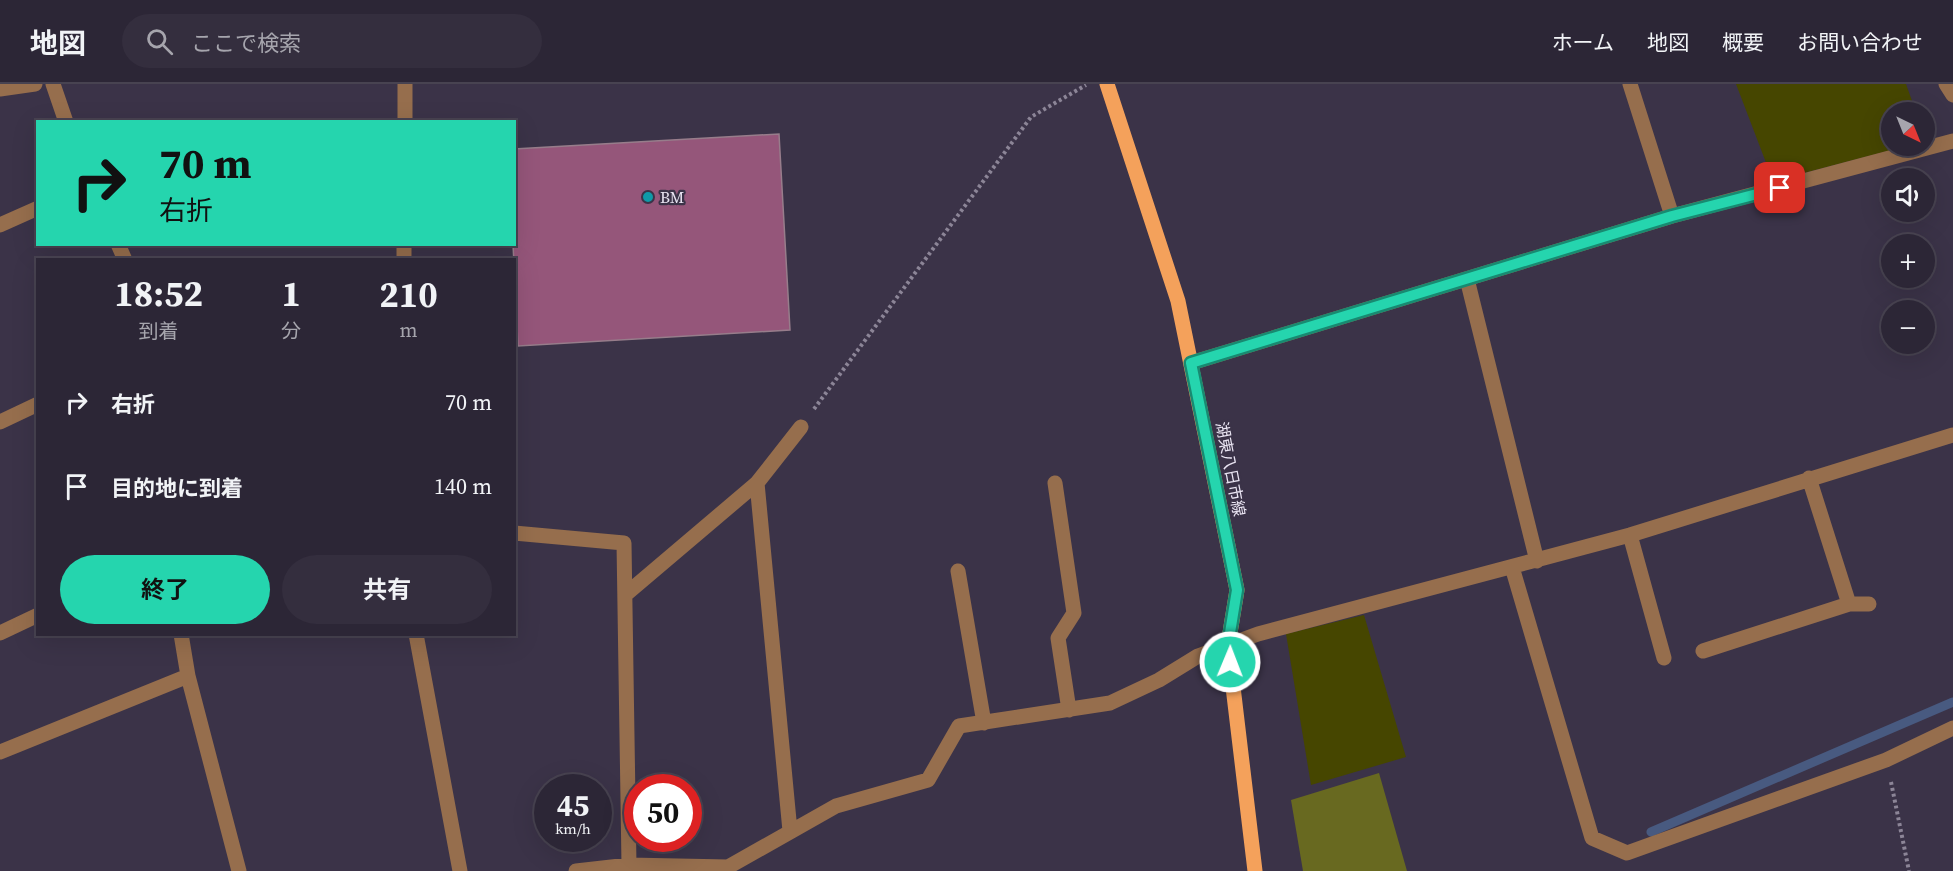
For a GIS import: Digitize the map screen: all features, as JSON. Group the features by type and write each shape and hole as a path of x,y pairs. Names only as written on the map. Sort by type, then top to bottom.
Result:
{"main road":[{"name":"湖東八日市線","path":"1107,84 1178,301 1237,590 1228,645 1255,871"}],"street":[{"path":"0,89 35,84"},
{"path":"53,84 65,120"},
{"path":"405,84 405,120"},
{"path":"1630,84 1672,216"},
{"path":"1946,84 1953,95"},
{"path":"1191,363 1672,216 1953,141"},
{"path":"0,225 36,209"},
{"path":"1467,279 1537,561"},
{"path":"0,422 36,405"},
{"path":"625,595 757,483 801,427"},
{"path":"576,871 628,865 728,867 836,806 928,780 959,726 1110,703 1159,680 1198,656 1257,634 1630,535 1953,435"},
{"path":"1809,478 1849,604"},
{"path":"757,483 790,831"},
{"path":"1055,483 1074,613 1058,639 1069,710"},
{"path":"516,533 624,543 628,865"},
{"path":"1630,535 1664,658"},
{"path":"1512,567 1592,838 1627,853 1886,760 1953,728"},
{"path":"958,571 984,723"},
{"path":"1703,651 1849,604 1869,604"},
{"path":"0,633 36,616"},
{"path":"181,636 188,676 239,871"},
{"path":"416,636 460,871"},
{"path":"0,752 188,676"}],"path":[{"path":"801,427 1031,117 1088,84"},
{"path":"1886,760 1909,871"}],"shaded area":[{"path":"1736,84 1906,84 1912,102 1881,102 1881,153 1773,181"},
{"path":"1364,615 1406,757 1311,785 1286,634"},
{"path":"1379,773 1407,871 1303,871 1291,800"}],"building":[{"name":"BM","path":"779,134 790,330 518,346 516,258 514,258 513,246 516,246 516,149"}],"waterway":[{"path":"1651,832 1953,702"}],"place":[{"name":"BM","path":"648,197"}],"route":[{"path":"1230,662 1228,645 1237,590 1191,363 1672,216 1780,188"}]}
